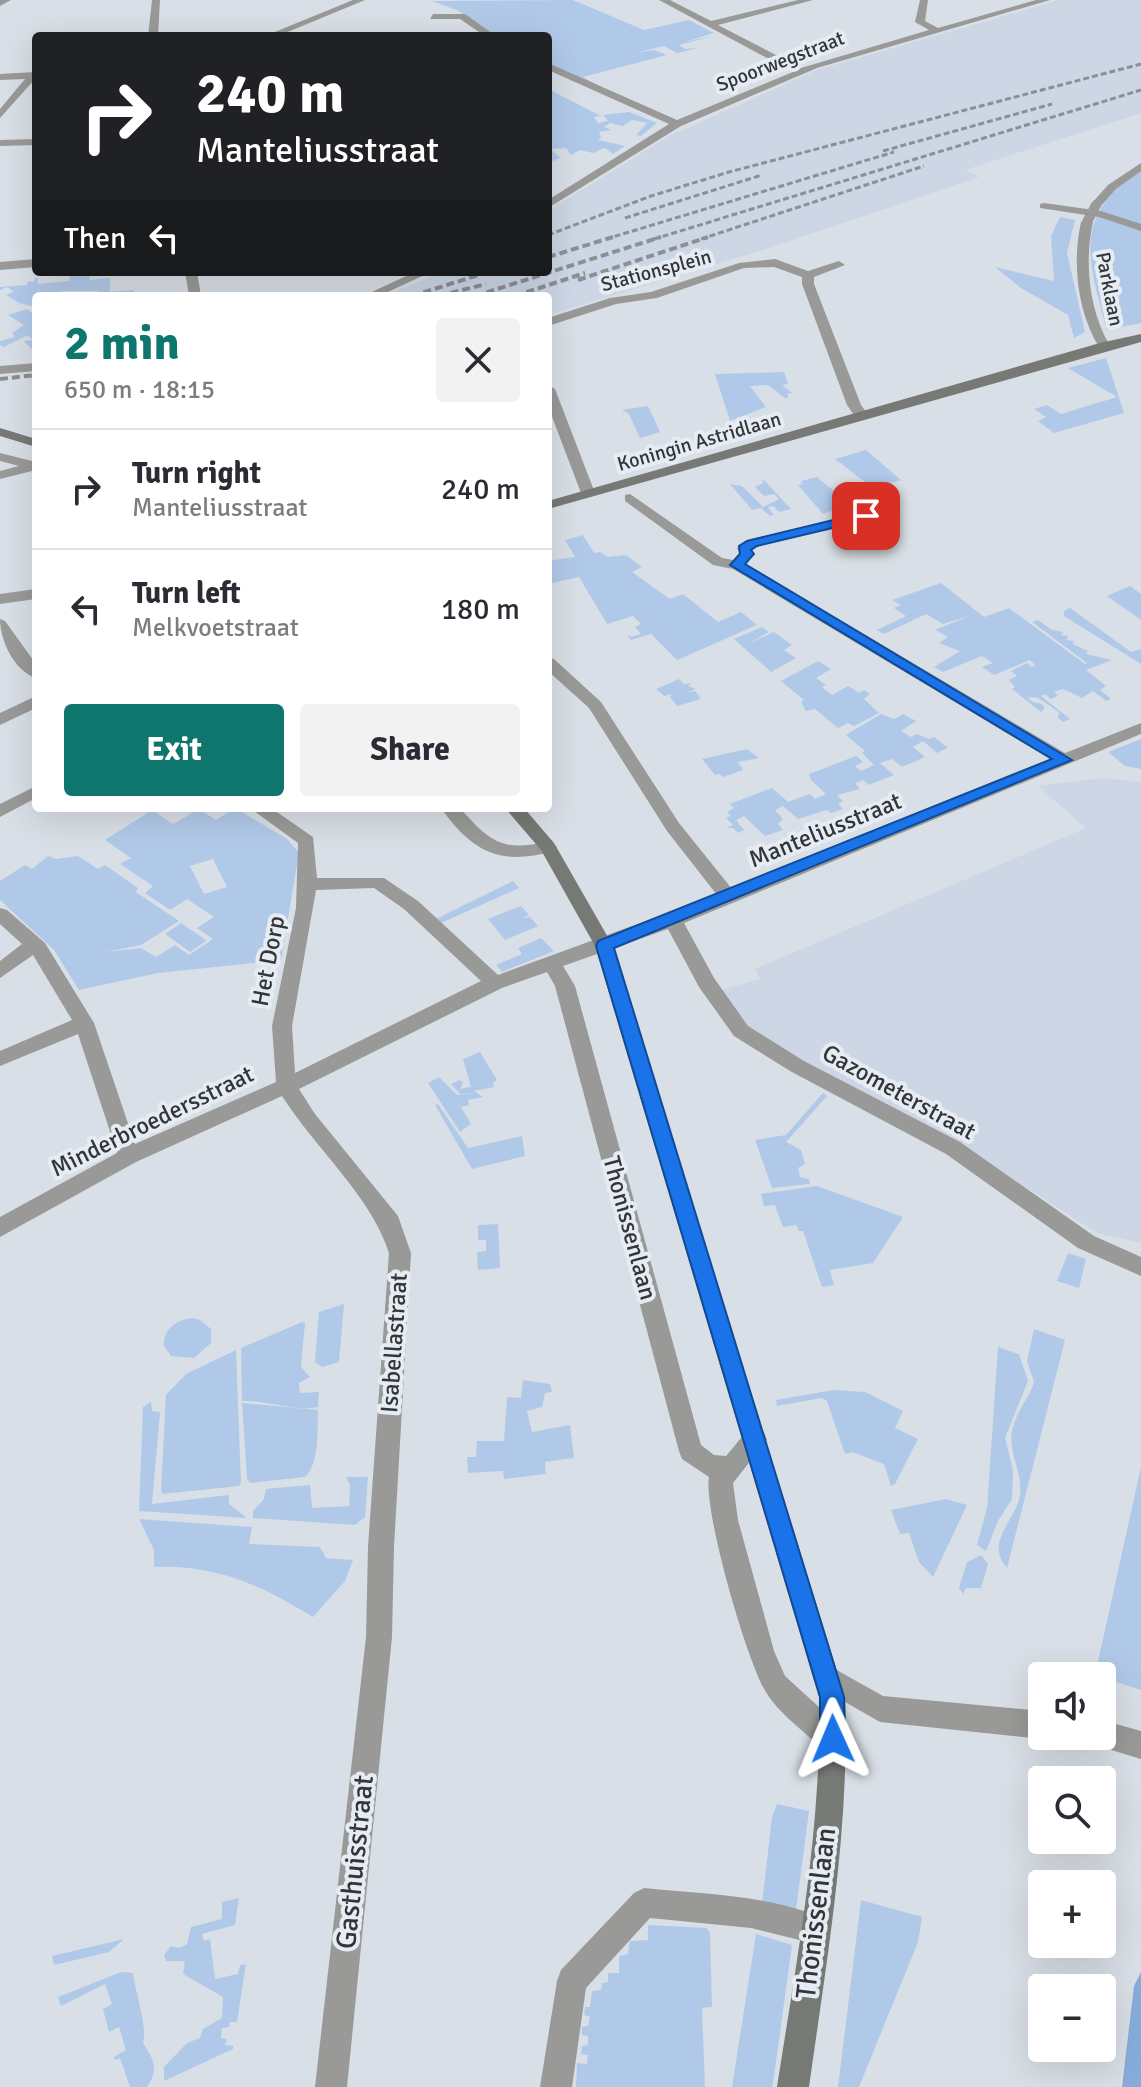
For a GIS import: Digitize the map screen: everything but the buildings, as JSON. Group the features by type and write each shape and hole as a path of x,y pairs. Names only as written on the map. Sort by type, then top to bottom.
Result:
{"main road":[{"path":"1111,344 1141,331"},
{"path":"1111,344 1141,338"},
{"name":"Koningin Astridlaan","path":"552,504 1111,344"},
{"path":"0,432 32,442"},
{"name":"Thonissenlaan","path":"517,812 548,847 585,907 604,946 832,1697 834,1768 816,1929 793,2087"}],"street":[{"path":"0,3 7,0"},
{"path":"153,32 156,0"},
{"path":"280,32 361,0"},
{"path":"663,0 801,72"},
{"path":"712,24 809,0"},
{"path":"924,0 920,22 937,31"},
{"name":"Spoorwegstraat","path":"552,202 677,124 801,72 1046,0"},
{"path":"433,17 462,16 485,32"},
{"path":"552,68 677,124"},
{"path":"0,77 32,76"},
{"path":"0,115 32,78"},
{"path":"0,143 32,142"},
{"name":"Parklaan","path":"1111,344 1095,333 1083,280 1081,240 1096,205 1112,187 1141,166"},
{"path":"1044,206 1101,214 1141,228"},
{"name":"Stationsplein","path":"552,321 614,301 653,295 743,265 777,259 808,275"},
{"path":"0,266 32,263"},
{"path":"839,265 808,275 808,284 854,405 861,415"},
{"path":"378,292 416,276"},
{"path":"0,370 32,367"},
{"path":"552,399 588,493"},
{"path":"0,457 32,465"},
{"path":"0,475 32,467"},
{"path":"630,498 718,562 737,565 1064,760"},
{"path":"737,565 747,554 744,548 752,543 866,516"},
{"path":"0,599 32,595"},
{"path":"0,624 32,669"},
{"path":"552,666 595,705 673,827 729,897"},
{"path":"0,720 32,703"},
{"name":"Manteliusstraat","path":"604,946 1141,728"},
{"path":"0,811 32,793"},
{"name":"Het Dorp","path":"265,812 307,841 310,884 282,1022 286,1086"},
{"path":"454,812 482,844 502,852 525,855 548,847"},
{"path":"310,884 378,882 411,905 495,983"},
{"path":"0,914 34,944 84,1023 129,1156"},
{"name":"Gazometerstraat","path":"673,920 706,982 741,1031 797,1066 953,1148 1086,1242 1141,1267"},
{"path":"0,971 34,944"},
{"path":"286,1086 495,983 604,946"},
{"name":"Thonissenlaan","path":"552,963 565,986 691,1451 709,1466 732,1467"},
{"path":"0,1059 84,1023"},
{"name":"Minderbroedersstraat","path":"0,1228 129,1156 286,1086"},
{"name":"Isabellastraat","path":"286,1086 308,1120 390,1222 400,1253 381,1547 379,1637"},
{"path":"755,1440 720,1480 725,1520 761,1653 776,1685 833,1739"},
{"name":"Gasthuisstraat","path":"331,2087 379,1637"},
{"path":"826,1677 880,1709 1028,1724"},
{"path":"1116,1738 1141,1745"},
{"path":"556,2087 572,1981 644,1903 751,1913 816,1929"}],"shaded area":[{"path":"573,0 644,30 689,20 714,33 685,42 717,35 679,45 685,49 698,48 677,53 664,46 635,53 654,50 667,55 583,77 601,87 552,68 552,32 488,32 459,11 432,1"},
{"path":"1060,0 1141,0 1141,113 965,170 979,177 766,249 552,314 552,292 394,292 432,276 552,276 552,209 669,136 817,70"},
{"path":"552,91 601,116 594,117 598,123 608,121 603,115 629,112 657,123 641,136 636,135 647,123 632,120 623,126 610,123 604,127 612,130 599,132 601,137 598,140 625,146 613,154 605,148 593,153 580,150 571,155 566,148 552,149"},
{"path":"552,150 560,158 552,161"},
{"path":"1141,170 1141,323 1107,330 1091,262 1094,223 1103,205 1118,187"},
{"path":"1060,217 1075,220 1067,253 1085,332 1074,338 1068,315 1021,288 995,267 1054,281 1051,236"},
{"path":"70,276 89,276 90,280 110,278 110,292 32,292 32,306 6,295 14,292 7,287 0,290 0,287 27,285 35,278 38,278 38,284 69,281"},
{"path":"27,309 32,312 32,339 28,335 4,347 0,345 0,341 15,337 12,333 24,325 8,315"},
{"path":"1106,358 1124,413 1054,433 1038,421 1046,417 1034,409 1047,405 1061,414 1117,397 1068,368"},
{"path":"784,372 788,384 782,385 792,393 787,394 789,397 785,398 768,385 750,386 766,407 730,421 715,374"},
{"path":"648,406 660,432 640,438 629,414 622,410"},
{"path":"866,450 901,480 873,488 835,459"},
{"path":"817,477 845,500 845,506 823,514 798,485 803,484 801,481"},
{"path":"762,478 791,509 779,512 773,506 768,507 774,515 770,516 761,508 752,510 730,484 742,486 763,507 779,499 774,494 764,496 755,487 763,483"},
{"path":"583,535 594,553 600,552 608,557 626,555 642,567 632,572 670,599 683,594 718,622 741,612 757,625 677,660 651,634 631,640 627,634 631,637 641,634 635,627 641,624 633,616 607,624 579,577 552,583 552,560 575,557 565,540"},
{"path":"941,583 984,617 1009,608 1085,664 1032,622 1038,620 1052,630 1063,632 1061,635 1068,636 1067,640 1088,651 1086,654 1112,660 1086,670 1106,686 1100,690 1111,699 1106,701 1093,691 1082,698 1063,689 1054,692 1058,696 1051,699 1045,694 1041,696 1070,719 1063,722 1058,718 1059,712 1038,698 1027,697 1042,704 1045,708 1041,712 1012,689 1015,687 1009,680 1017,676 1011,671 1027,663 1031,667 1035,665 1030,660 994,675 982,667 993,663 982,656 943,672 934,667 960,651 939,643 948,637 935,630 969,616 943,624 926,614 884,634 877,630 906,616 894,608 901,605 892,600"},
{"path":"1130,586 1141,594 1141,620 1107,596"},
{"path":"1070,608 1131,652 1141,649 1141,664 1064,616 1064,611"},
{"path":"762,627 769,632 748,644 774,632 792,645 784,650 796,658 771,672 734,639"},
{"path":"818,661 831,669 816,678 826,685 822,687 832,695 848,686 859,693 864,690 870,694 864,699 879,713 854,726 848,723 838,728 815,709 806,711 801,702 804,700 781,681"},
{"path":"679,679 684,684 691,683 688,686 696,689 685,693 695,691 701,699 677,706 670,697 672,694 664,696 656,689"},
{"path":"881,714 894,719 903,714 916,721 901,731 911,737 917,734 929,739 934,737 948,748 937,753 923,741 913,747 925,757 902,767 892,759 880,763 894,775 869,785 863,780 855,783 860,789 837,795 843,801 838,804 843,809 831,813 827,810 798,819 783,806 775,810 783,819 778,824 783,830 765,836 744,816 736,820 744,830 738,833 733,828 726,828 733,825 726,818 731,816 727,812 734,808 730,804 772,788 788,802 810,794 815,799 826,794 809,774 856,756 863,762 855,766 861,771 874,765 862,753 865,751 846,735"},
{"path":"1141,739 1141,769 1125,766 1108,752"},
{"path":"747,749 759,758 738,762 743,770 723,777 715,775 702,759"},
{"path":"1103,778 1141,782 1141,1243 1097,1233 945,1135 814,1070 745,1028 718,991 760,979 755,969 1086,828 1038,786"},
{"path":"149,812 155,812 173,824 194,812 204,812 216,820 229,812 242,812 287,839 299,853 281,960 158,973 79,990 54,950 0,900 0,881 25,865 32,869 48,856 56,859 78,856 98,869 105,865 138,888 136,892 179,921 141,945 106,952 141,948 156,957 175,945 189,955 213,939 197,928 214,917 187,899 170,910 145,893 153,886 120,864 131,858 105,840","holes":["213,859 227,887 204,894 190,866"]},
{"path":"513,881 519,888 441,923 436,919"},
{"path":"521,906 529,915 522,918 530,917 538,926 505,940 488,919"},
{"path":"181,923 207,940 190,952 165,934"},
{"path":"541,938 554,951 502,972 496,965 522,954 518,948"},
{"path":"480,1052 497,1080 493,1083 494,1087 474,1091 483,1097 468,1100 469,1105 461,1107 471,1124 460,1132 428,1083 439,1077 457,1095 474,1093 460,1094 451,1084 460,1080 463,1083 460,1089 471,1087 463,1059"},
{"path":"823,1093 827,1096 786,1142 801,1150 805,1164 798,1168 800,1177 809,1179 810,1184 772,1188 755,1140 786,1135"},
{"path":"438,1104 468,1148 522,1136 525,1156 472,1169 435,1105"},
{"path":"817,1186 903,1217 873,1263 830,1270 834,1285 822,1287 803,1231 799,1231 796,1225 783,1227 775,1205 764,1206 761,1194"},
{"path":"498,1224 500,1268 478,1270 477,1252 486,1251 486,1240 478,1240 478,1225"},
{"path":"1068,1253 1086,1259 1079,1288 1057,1281"},
{"path":"344,1304 339,1362 322,1367 315,1362 319,1312"},
{"path":"192,1318 211,1329 211,1343 194,1358 171,1356 164,1346 168,1330 176,1323"},
{"path":"305,1323 301,1367 310,1377 299,1383 300,1393 319,1392 318,1407 300,1408 242,1401 241,1348"},
{"path":"1034,1329 1065,1340 1007,1568 1001,1558 1000,1540 1020,1495 1011,1435 1034,1382 1027,1361"},
{"path":"998,1347 1019,1354 1028,1381 1005,1438 1013,1470 1012,1499 998,1521 986,1551 977,1545 987,1508"},
{"path":"236,1350 241,1483 239,1486 163,1494 166,1395 186,1374"},
{"path":"523,1380 550,1384 552,1392 545,1393 542,1407 527,1411 532,1432 570,1425 574,1458 545,1462 546,1474 504,1479 503,1471 468,1473 467,1457 476,1457 477,1441 504,1441 507,1397 521,1398"},
{"path":"834,1390 865,1392 903,1411 895,1428 918,1439 895,1484 891,1486 884,1464 852,1452 845,1454 827,1401 822,1398 777,1406 776,1400"},
{"path":"151,1402 152,1411 160,1412 152,1504 229,1495 229,1504 247,1518 139,1511 143,1407"},
{"path":"242,1403 318,1410 315,1455 305,1477 250,1483 247,1479"},
{"path":"1141,1467 1141,1690 1116,1682 1116,1662 1098,1662"},
{"path":"346,1477 368,1477 365,1517 355,1525 253,1518 253,1511 264,1499 266,1489 310,1485 312,1508 349,1506 350,1485"},
{"path":"946,1499 967,1505 933,1577 919,1562 909,1533 900,1534 891,1510"},
{"path":"139,1519 252,1527 249,1544 320,1547 326,1558 353,1560 345,1581 313,1617 275,1595 238,1579 198,1569 154,1567 154,1550"},
{"path":"981,1555 988,1564 981,1588 966,1588 963,1594 959,1588 967,1562"},
{"path":"777,1804 809,1811 796,1910 762,1904 772,1817"},
{"path":"239,1898 235,1925 202,1934 204,1941 210,1939 215,1979 238,1974 240,1965 246,1964 237,2022 230,2022 229,2027 222,2028 221,2038 227,2039 225,2045 233,2046 233,2049 164,2081 164,2067 187,2043 200,2038 203,2029 222,2018 223,1997 183,1974 185,1961 166,1961 164,1955 171,1946 179,1948 187,1944 191,1927 222,1919 222,1902"},
{"path":"861,1900 922,1917 918,1942 859,2087 838,2087"},
{"path":"648,1925 706,1928 710,1932 712,2007 702,2008 705,2087 576,2087 577,2063 587,2064 588,2055 581,2054 582,2046 588,2045 588,2036 582,2035 582,2027 588,2026 590,2017 584,2015 585,2007 590,2007 592,1991 601,1990 602,1983 608,1982 608,1973 619,1973 619,1956 628,1954 630,1941 648,1940"},
{"path":"756,1934 792,1945 773,2084 772,2087 732,2087"},
{"path":"124,1939 109,1952 54,1965 52,1956"},
{"path":"121,1972 133,1973 143,2019 143,2043 154,2064 147,2087 130,2087 120,2058 115,2060 114,2057 126,2050 119,2027 109,2032 103,2009 112,2004 105,1984 61,2006 58,1997"},
{"path":"1141,1972 1141,2087 1122,2087 1134,1986"}],"railway":[{"path":"552,233 651,196 729,172 1141,64"},
{"path":"654,239 1141,90"},
{"path":"883,151 1052,104"},
{"path":"606,239 894,152"},
{"path":"701,239 924,166"},
{"path":"625,218 762,175"},
{"path":"552,256 613,237"},
{"path":"552,272 661,237"},
{"path":"578,280 708,237"},
{"path":"527,292 585,273"},
{"path":"425,292 475,276"},
{"path":"488,292 538,276"},
{"path":"455,292 486,284"},
{"path":"0,379 32,375"}],"route":[{"path":"833,1739 832,1697 814,1633 604,946 1064,760 737,565 747,554 744,548 752,543 866,516"}]}
